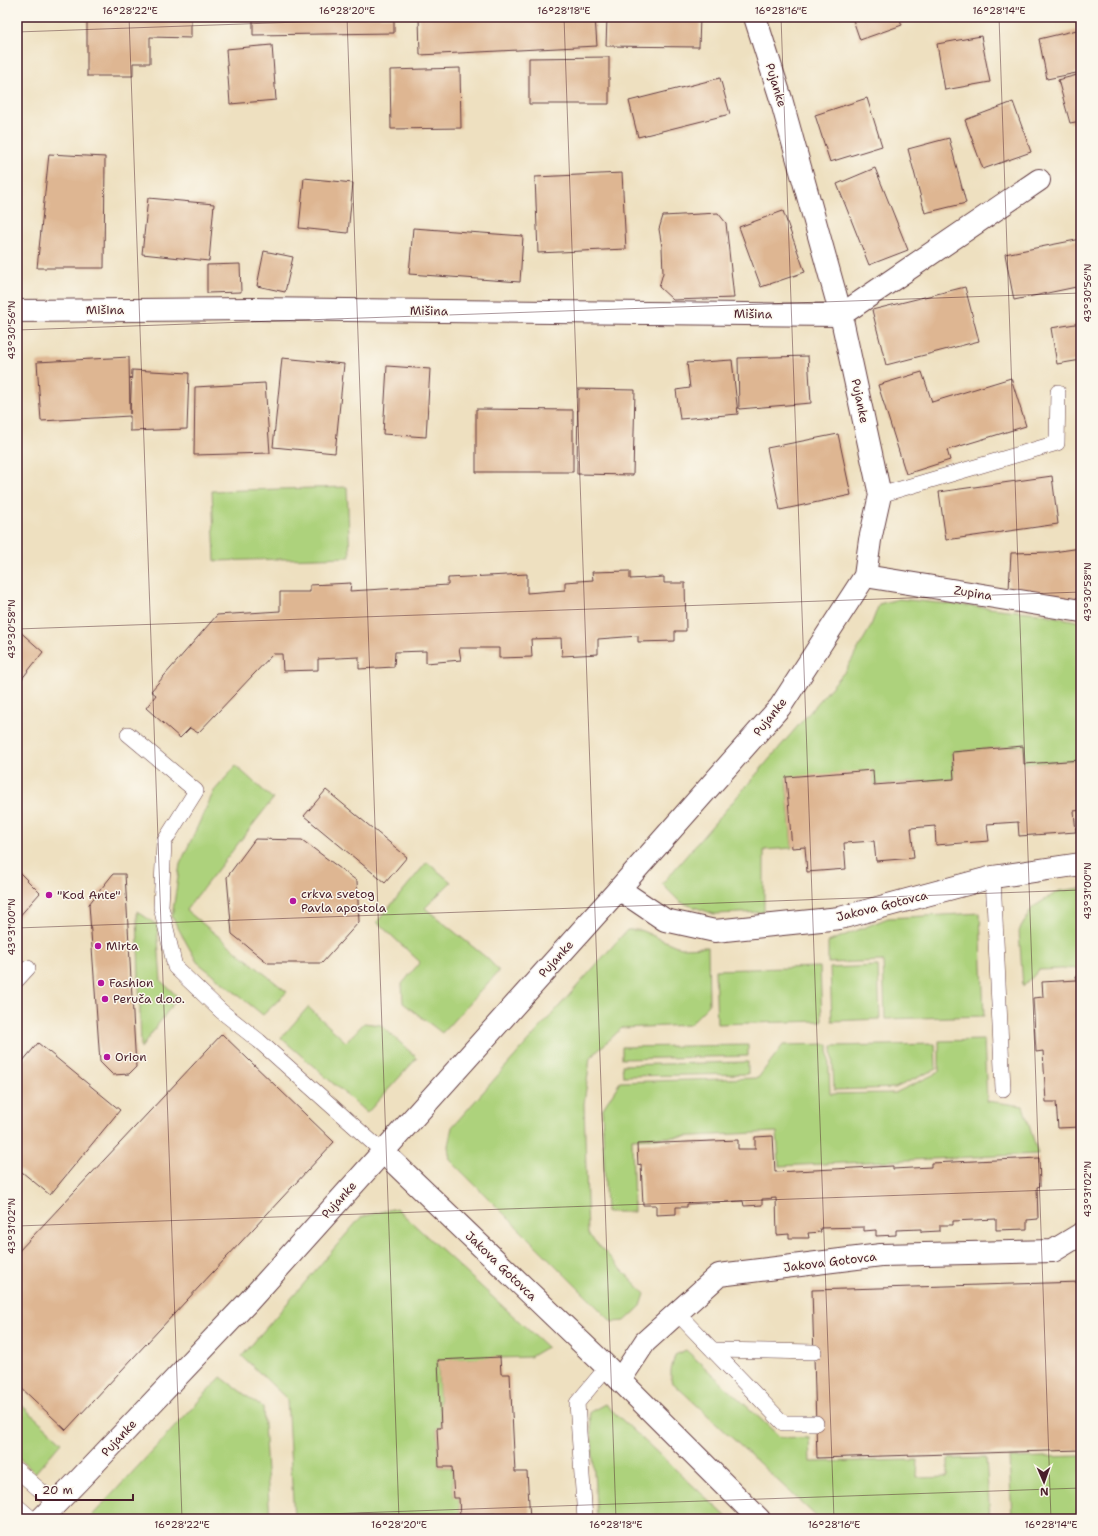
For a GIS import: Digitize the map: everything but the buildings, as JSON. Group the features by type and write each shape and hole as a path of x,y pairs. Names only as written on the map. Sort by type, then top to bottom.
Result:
{"street":[{"name":"Pujanke","path":"40,1519 249,1301 382,1151 619,889 780,707 865,576 870,540 880,495 841,315 781,99 755,17"},
{"path":"841,315 1039,180"},
{"name":"Mišina","path":"17,311 250,309 841,315"},
{"name":"Zupina","path":"865,576 1081,611"},
{"name":"Jakova Gotovca","path":"619,889 665,920 715,931 840,918 993,877 1081,864"},
{"name":"Jakova Gotovca","path":"382,1151 614,1373 759,1519"},
{"name":"Jakova Gotovca","path":"614,1373 645,1342 719,1275 881,1256 1053,1251 1081,1234"}],"lane":[{"path":"880,495 1057,443 1058,392"},
{"path":"128,734 196,791 164,842 161,907 175,967 222,1011 382,1151"},
{"path":"993,877 1003,1089"},
{"path":"17,980 28,968"},
{"path":"677,1313 783,1423 816,1423"},
{"path":"713,1350 814,1352"},
{"path":"585,1519 577,1403 614,1373"},
{"path":"17,1470 56,1504"},
{"path":"17,1506 32,1519"}],"green space":[{"path":"347,487 350,557 215,561 212,491"},
{"path":"899,599 1038,613 1081,622 1081,760 1024,764 1023,746 952,752 954,779 874,785 873,771 786,778 792,848 764,850 764,912 714,914 680,902 662,884 846,670 870,628 879,604"},
{"path":"236,766 273,799 186,910 287,992 263,1015 197,962 172,917 180,864 214,791"},
{"path":"427,862 451,882 425,908 488,959 499,971 442,1033 403,1003 402,984 420,962 377,922"},
{"path":"1081,888 1081,968 1039,970 1023,987 1019,931 1033,907 1059,891"},
{"path":"137,911 157,925 161,981 178,997 141,1048"},
{"path":"980,913 984,1016 885,1019 883,961 828,963 828,942 888,918"},
{"path":"627,930 640,930 681,948 708,947 709,1005 689,1025 622,1028 590,1058 584,1104 588,1234 645,1294 641,1306 625,1321 612,1322 450,1160 448,1146 452,1127"},
{"path":"878,966 880,1019 832,1021 830,968"},
{"path":"820,967 822,1021 717,1024 715,970"},
{"path":"308,1007 346,1042 364,1023 381,1025 417,1058 367,1113 281,1038"},
{"path":"984,1040 987,1101 1023,1106 1038,1154 779,1166 777,1132 632,1139 634,1212 606,1212 602,1110 620,1082 758,1078 783,1045 828,1044 830,1094 895,1093 939,1072 939,1041"},
{"path":"935,1044 936,1069 895,1088 834,1090 832,1046"},
{"path":"748,1045 748,1056 622,1059 622,1047"},
{"path":"748,1062 748,1074 623,1076 622,1065"},
{"path":"396,1208 547,1347 530,1357 438,1360 441,1428 437,1428 439,1467 452,1467 454,1497 459,1498 460,1516 495,1514 495,1519 294,1519 287,1399 242,1356 361,1217"},
{"path":"686,1350 780,1437 809,1438 810,1462 918,1460 917,1478 948,1477 948,1459 986,1458 990,1519 819,1519 671,1381 671,1370 675,1355"},
{"path":"221,1377 263,1408 270,1519 89,1519"},
{"path":"17,1401 62,1442 35,1473 17,1456"},
{"path":"605,1404 729,1519 597,1519 590,1412"},
{"path":"1081,1456 1081,1519 1012,1519 1009,1458"}],"place":[{"name":"\"Kod Ante\"","path":"49,895"},
{"name":"crkva svetog Pavla apostola","path":"293,901"},
{"name":"Mirta","path":"98,946"},
{"name":"Fashion","path":"101,983"},
{"name":"Peruča d.o.o.","path":"105,999"},
{"name":"Orion","path":"107,1057"}]}
